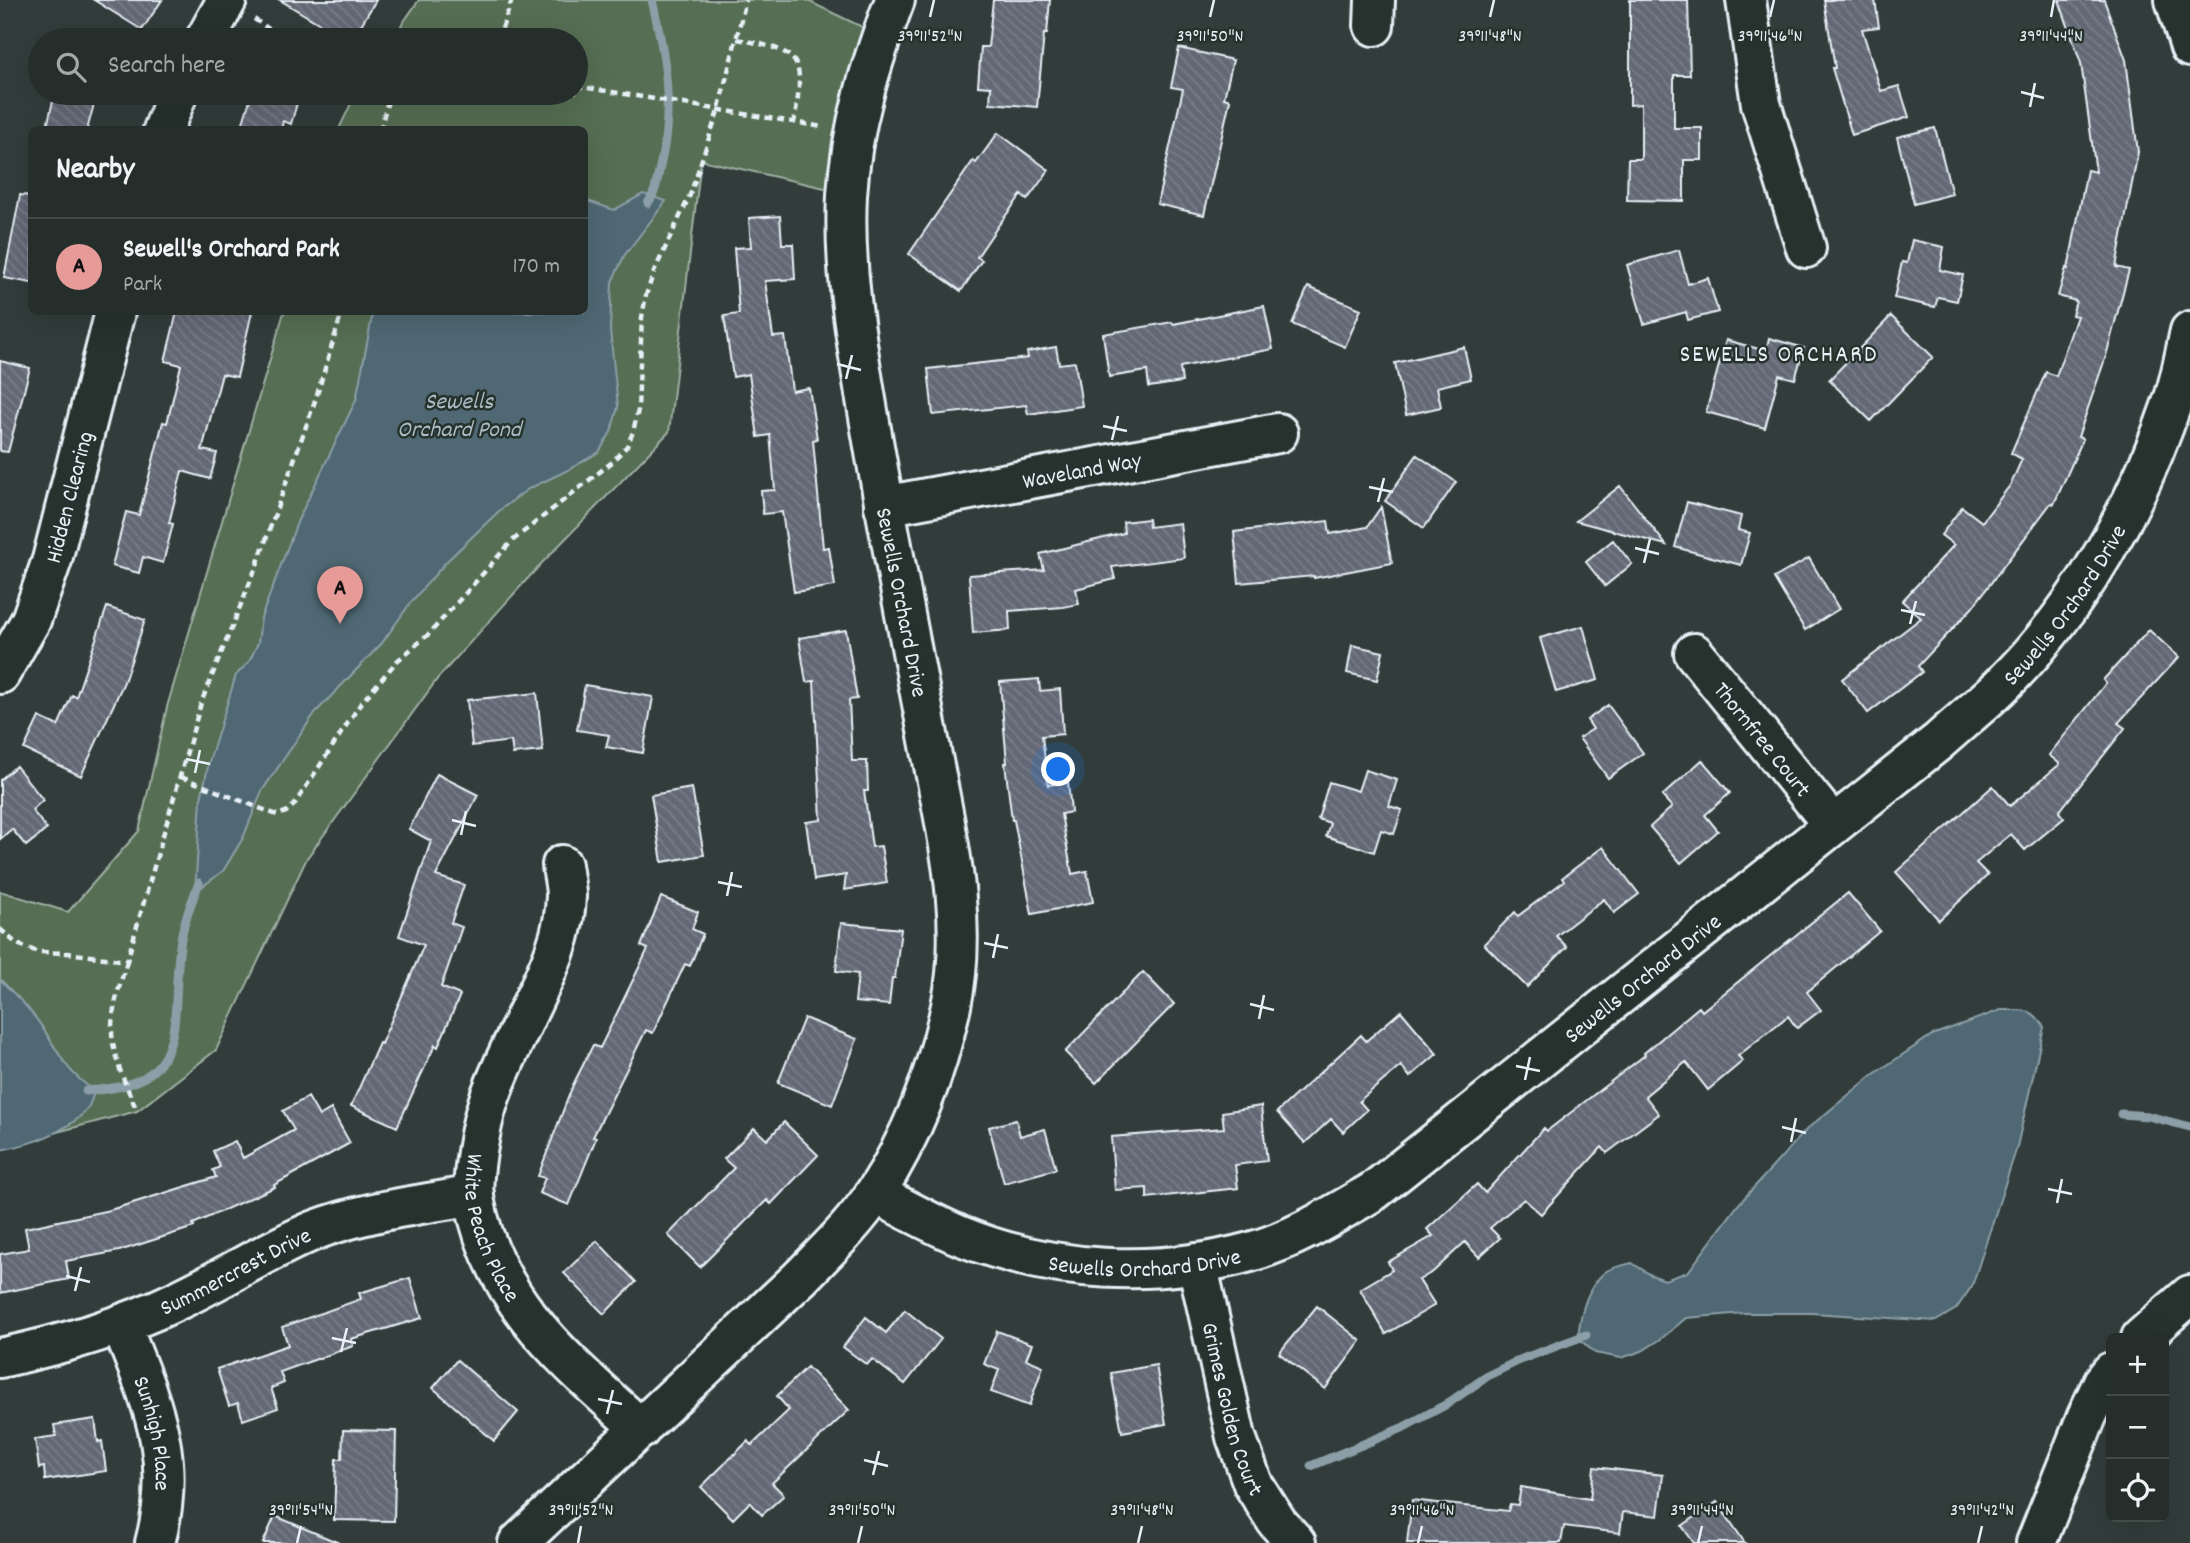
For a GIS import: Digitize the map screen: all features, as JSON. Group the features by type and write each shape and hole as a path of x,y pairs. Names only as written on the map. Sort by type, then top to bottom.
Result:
{"street":[{"path":"212,28 227,0"},
{"name":"Sewells Orchard Drive","path":"518,1543 800,1278 843,1233 875,1194 908,1137 933,1074 952,1004 958,908 946,831 884,506 853,323 846,257 847,193 855,132 870,64 895,0"},
{"path":"1746,0 1761,104 1806,248"},
{"path":"2175,0 2190,47"},
{"path":"165,126 173,105"},
{"name":"Hidden Clearing","path":"0,674 32,620 52,559 114,315"},
{"name":"Sewells Orchard Drive","path":"875,1194 961,1237 1028,1257 1080,1267 1140,1268 1197,1264 1251,1252 1284,1239 1374,1191 1939,741 2000,687 2057,622 2108,548 2144,476 2175,397 2190,331"},
{"name":"Waveland Way","path":"884,506 1278,433"},
{"name":"Thornfree Court","path":"1694,653 1833,825"},
{"name":"White Peach Place","path":"562,865 566,895 563,930 488,1104 477,1154 474,1195 488,1245 505,1285 532,1323 559,1354 641,1429"},
{"name":"Summercrest Drive","path":"0,1357 32,1351 121,1325 178,1300 265,1253 315,1231 362,1216 474,1195"},
{"name":"Grimes Golden Court","path":"1197,1264 1236,1437 1253,1484 1277,1522 1296,1543"},
{"path":"2147,1333 2190,1295"},
{"name":"Sunhigh Place","path":"121,1325 154,1410 163,1449 165,1487 155,1543"},
{"path":"2036,1543 2087,1416 2106,1378"}],"path":[{"path":"502,28 512,0"},
{"path":"181,777 270,813 277,815 286,812 380,679 429,634 512,541 611,463 627,446 638,410 642,317 646,295 690,195 718,111 746,0"},
{"path":"737,39 781,49 793,57 801,82 794,123"},
{"path":"588,88 855,132"},
{"path":"381,126 387,105"},
{"path":"137,1111 119,1066 112,1028 115,1004 201,703 257,565 316,398 341,315"},
{"path":"0,929 17,944 38,952 127,961"}],"green space":[{"path":"419,0 806,0 881,36 847,193 701,160 669,432 540,565 438,678 307,858 216,1050 137,1111 0,1147 0,891 68,912 139,831 167,707 283,315 588,315 588,126 340,126 350,105 588,105 588,28 399,28"}],"water":[{"name":"Sewells Orchard Pond","path":"643,194 666,201 624,256 612,282 610,330 618,407 611,432 599,452 528,489 500,510 447,561 411,602 382,643 315,713 262,791 243,838 223,871 195,892 201,799 209,762 236,675 249,662 258,643 261,618 298,520 356,400 372,315 588,315 588,201 614,210"},
{"path":"0,979 39,1022 72,1072 95,1091 86,1111 68,1126 23,1145 0,1150"},
{"path":"2001,1010 2031,1013 2044,1027 2017,1147 1972,1286 1956,1309 1936,1321 1812,1313 1744,1313 1686,1318 1642,1351 1621,1358 1595,1353 1578,1338 1585,1302 1598,1278 1605,1272 1632,1263 1665,1280 1688,1272 1738,1205 1807,1129 1874,1074 1932,1035"}],"building":[{"path":"94,0 162,0 143,28 139,28"},
{"path":"280,0 376,0 359,28 327,28"},
{"path":"993,0 1050,0 1037,107 990,103 991,87 978,86 981,47 988,47"},
{"path":"1630,0 1688,0 1690,75 1674,75 1674,128 1702,128 1702,160 1684,160 1684,201 1627,200 1628,159 1641,159 1641,104 1630,105"},
{"path":"1824,0 1875,0 1879,27 1862,29 1881,91 1899,86 1909,117 1852,135 1832,68 1835,68"},
{"path":"2059,0 2104,0 2126,60 2138,152 2116,267 2129,270 2106,356 2078,437 2083,439 2054,504 2051,503 1972,608 1918,666 1922,672 1868,713 1842,679 1921,618 1902,601 1954,545 1941,535 1962,507 1982,522 2011,484 2022,459 2011,453 2046,372 2056,376 2077,316 2072,315 2076,301 2058,296 2066,268 2068,269 2087,170 2096,172 2081,63"},
{"path":"1179,48 1233,60 1224,98 1230,100 1204,215 1157,204 1183,89 1171,87"},
{"path":"52,105 94,105 88,126 47,126"},
{"path":"248,105 297,105 291,124 283,121 282,126 242,126"},
{"path":"1935,128 1952,194 1914,204 1897,137"},
{"path":"998,133 1049,170 1027,200 1021,195 998,226 977,257 982,260 961,291 909,254 973,161 976,163"},
{"path":"20,195 28,196 28,282 4,278"},
{"path":"780,216 782,244 793,244 795,279 765,281 773,337 785,336 792,391 809,388 817,439 813,440 823,548 829,547 835,586 794,592 782,512 763,514 761,491 775,490 770,435 758,437 749,374 733,377 724,316 739,314 734,248 751,247 749,218"},
{"path":"1912,240 1944,247 1940,270 1963,275 1957,301 1938,297 1935,307 1894,298 1902,262 1907,263"},
{"path":"1679,250 1688,284 1708,278 1718,312 1688,320 1686,312 1644,324 1627,265"},
{"path":"1308,287 1361,309 1345,347 1292,324"},
{"path":"1264,306 1273,349 1180,367 1182,382 1149,387 1147,371 1109,377 1103,334 1172,322 1173,324"},
{"path":"176,315 251,315 237,377 222,374 202,450 217,453 210,479 182,471 169,523 173,524 163,563 143,557 139,573 112,566 126,512 139,515 163,422 167,423 181,365 165,361"},
{"path":"1891,316 1933,357 1871,421 1829,380"},
{"path":"1769,338 1804,348 1795,379 1779,375 1765,428 1706,412 1726,340 1766,351"},
{"path":"1056,347 1059,364 1075,362 1082,406 1028,414 1026,405 933,415 928,369 1028,358 1027,352"},
{"path":"1464,347 1471,379 1437,387 1441,407 1406,415 1395,363"},
{"path":"0,361 30,368 8,452 0,451"},
{"path":"1417,455 1456,482 1424,528 1385,501"},
{"path":"1620,486 1666,545 1576,521"},
{"path":"1687,502 1741,516 1738,530 1750,533 1741,565 1675,547"},
{"path":"1381,507 1392,563 1314,578 1239,583 1234,532 1328,521 1330,534 1367,527"},
{"path":"1148,519 1149,527 1180,523 1184,558 1112,567 1115,579 1076,589 1079,604 1009,611 1010,630 973,633 969,575 1044,570 1040,554 1124,533 1123,522"},
{"path":"1613,540 1632,564 1605,586 1586,562"},
{"path":"1809,558 1839,609 1805,630 1774,578"},
{"path":"107,607 145,620 124,682 81,776 24,749 39,717 58,726 72,695 76,697"},
{"path":"1583,626 1598,680 1556,692 1540,638"},
{"path":"846,630 857,699 849,700 852,761 867,761 868,791 864,791 872,847 881,846 887,883 844,890 846,875 814,880 806,822 821,820 814,681 806,682 799,638"},
{"path":"2149,630 2179,657 2118,723 2125,728 2059,812 2064,818 2025,850 2011,834 1976,863 1988,875 1939,920 1896,872 1993,786 2010,806 2060,764 2049,755 2106,683 2103,680"},
{"path":"1352,645 1383,652 1377,680 1347,673"},
{"path":"1039,679 1040,691 1060,689 1063,734 1042,736 1048,785 1068,782 1071,812 1061,814 1072,874 1087,871 1093,902 1032,914 1012,820 1000,682"},
{"path":"585,685 653,697 643,753 606,747 609,735 577,730"},
{"path":"537,693 543,751 513,754 511,741 472,746 467,700"},
{"path":"1608,705 1643,753 1608,778 1579,738 1593,729 1587,720"},
{"path":"1702,760 1730,793 1705,815 1718,831 1681,863 1650,827 1672,807 1662,796"},
{"path":"16,766 43,800 32,810 47,829 26,846 12,829 0,839 0,780"},
{"path":"1365,770 1397,780 1389,806 1402,810 1394,834 1381,830 1374,852 1326,836 1330,823 1318,819 1329,782 1358,791"},
{"path":"437,774 478,795 436,876 464,885 451,923 462,927 441,987 460,995 438,1047 435,1045 397,1127 351,1106 424,945 399,936 431,841 409,829"},
{"path":"692,788 704,855 662,862 651,795"},
{"path":"1603,847 1639,894 1614,913 1604,899 1556,936 1567,947 1527,987 1484,944 1515,912 1518,916"},
{"path":"1848,893 1880,931 1807,992 1821,1010 1797,1028 1788,1016 1738,1056 1743,1061 1708,1090 1686,1062 1645,1096 1659,1114 1607,1153 1602,1147 1541,1214 1524,1199 1490,1228 1500,1238 1479,1257 1465,1242 1434,1271 1419,1280 1435,1305 1386,1334 1360,1289 1392,1270 1388,1262 1433,1236 1427,1229 1477,1184 1485,1193 1544,1128 1547,1131 1645,1055 1644,1053 1699,1007 1702,1011"},
{"path":"661,897 698,912 692,929 703,934 690,966 685,964 653,1033 646,1030 593,1137 596,1138 569,1205 539,1193 545,1178 538,1176 573,1085 593,1045 600,1048 648,949 641,946"},
{"path":"841,923 901,929 889,1005 855,1002 858,974 836,971"},
{"path":"1143,972 1174,1004 1096,1083 1065,1052"},
{"path":"1401,1011 1437,1054 1410,1077 1401,1066 1359,1101 1367,1110 1343,1132 1331,1119 1305,1143 1277,1112 1361,1035 1366,1041"},
{"path":"804,1018 857,1039 832,1105 778,1083"},
{"path":"308,1097 319,1116 331,1109 350,1143 274,1185 275,1187 193,1224 194,1227 119,1251 66,1261 69,1279 0,1293 0,1254 29,1249 25,1228 110,1210 216,1177 213,1170 220,1167 213,1151 235,1141 243,1158 294,1130 283,1111"},
{"path":"1261,1106 1267,1161 1235,1165 1238,1188 1147,1198 1147,1188 1115,1190 1111,1137 1224,1128 1222,1112"},
{"path":"1016,1120 1020,1136 1045,1129 1056,1169 1004,1183 989,1127"},
{"path":"784,1122 818,1155 771,1204 767,1200 700,1267 668,1235 734,1168 724,1159 754,1128 767,1140"},
{"path":"597,1241 636,1282 604,1314 564,1273"},
{"path":"410,1278 422,1318 351,1339 353,1346 280,1372 284,1383 271,1388 278,1408 243,1420 238,1403 229,1406 217,1369 288,1345 282,1327 361,1299 359,1293"},
{"path":"1317,1306 1361,1341 1325,1389 1279,1353"},
{"path":"905,1310 941,1339 905,1384 872,1359 867,1365 843,1347 866,1317 886,1333"},
{"path":"997,1331 1032,1344 1026,1359 1043,1366 1029,1406 991,1392 999,1370 984,1364"},
{"path":"457,1360 518,1412 494,1441 433,1388"},
{"path":"1156,1365 1166,1424 1122,1432 1111,1373"},
{"path":"807,1367 849,1410 772,1483 784,1495 762,1515 750,1502 733,1519 701,1487 748,1441 752,1445 789,1410 777,1396"},
{"path":"95,1419 98,1442 102,1441 106,1471 45,1480 44,1467 39,1468 35,1439 56,1436 54,1425"},
{"path":"343,1430 396,1431 394,1521 334,1520 336,1459 342,1459"},
{"path":"1594,1467 1663,1475 1658,1516 1623,1512 1620,1533 1564,1526 1561,1543 1407,1543 1412,1500 1508,1511 1510,1504 1518,1505 1521,1487 1590,1499"},
{"path":"1717,1502 1745,1543 1694,1543 1682,1526"},
{"path":"275,1516 339,1543 263,1543"}],"waterway":[{"path":"648,203 656,186 667,124 664,63 652,0"},
{"path":"86,1091 121,1086 146,1076 161,1062 170,1043 174,1021 182,932 199,883"},
{"path":"2121,1114 2148,1116 2190,1127"},
{"path":"1311,1466 1402,1428 1447,1404 1489,1375 1522,1359 1586,1335"}],"place":[{"name":"Sewell's Orchard Park","path":"340,624"}],"district":[{"name":"SEWELLS ORCHARD","path":"1779,353"}]}
